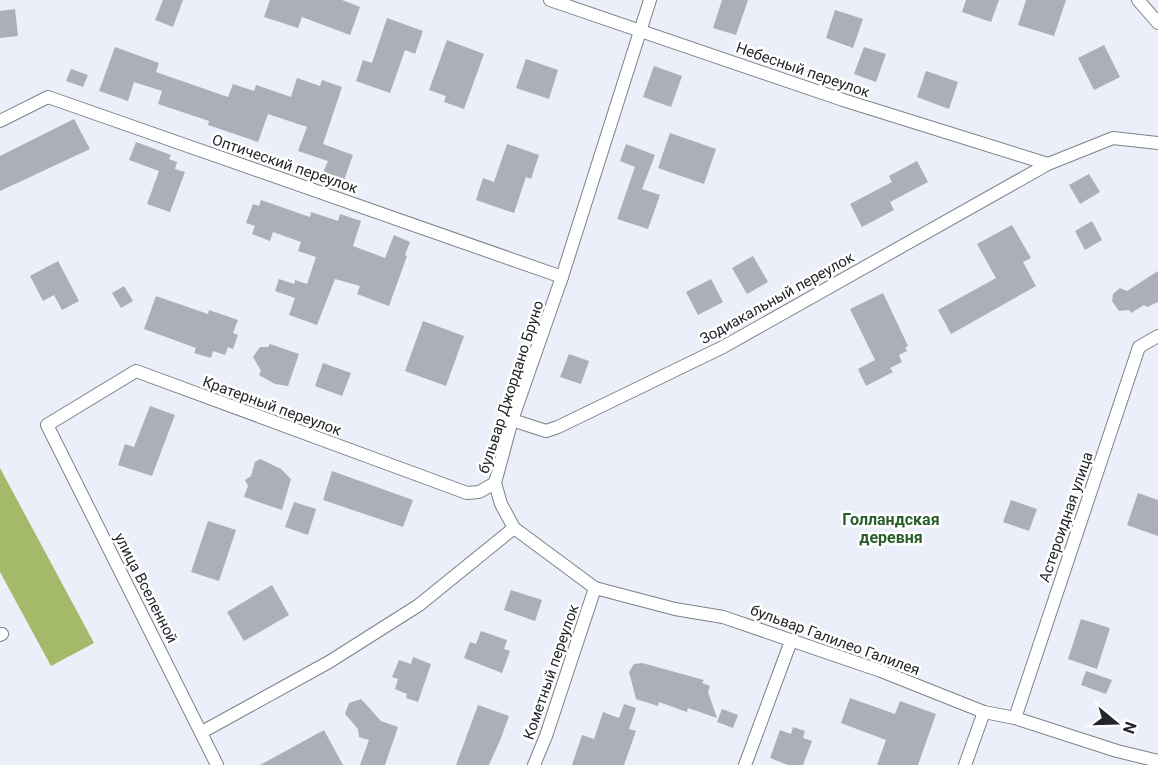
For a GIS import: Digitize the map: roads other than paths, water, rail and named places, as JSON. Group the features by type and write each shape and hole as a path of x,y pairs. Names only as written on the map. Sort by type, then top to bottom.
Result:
{"street":[{"name":"Небесный переулок","path":"550,0 843,100 1048,164"},
{"name":"бульвар Джордано Бруно","path":"514,528 501,504 495,483 512,420 562,277 650,0"},
{"path":"1138,0 1158,23"},
{"name":"Оптический переулок","path":"0,122 48,97 562,277"},
{"name":"Зодиакальный переулок","path":"512,420 546,431 558,427 723,347 1048,164 1113,138 1158,143"},
{"name":"Астероидная улица","path":"1015,718 1139,347 1158,336"},
{"name":"Кратерный переулок","path":"47,425 136,371 467,493 479,492 495,483"},
{"name":"улица Вселенной","path":"47,425 217,765"},
{"path":"202,732 329,662 419,605 514,528"},
{"name":"бульвар Галилео Галилея","path":"514,528 595,588 675,609 723,617 881,671 984,712 1015,718 1117,751 1158,761"},
{"name":"Кометный переулок","path":"534,765 546,736 595,588"},
{"path":"745,765 791,641"},
{"path":"964,765 984,712"}],"district":[{"name":"Голландская деревня","path":"891,528"}]}
